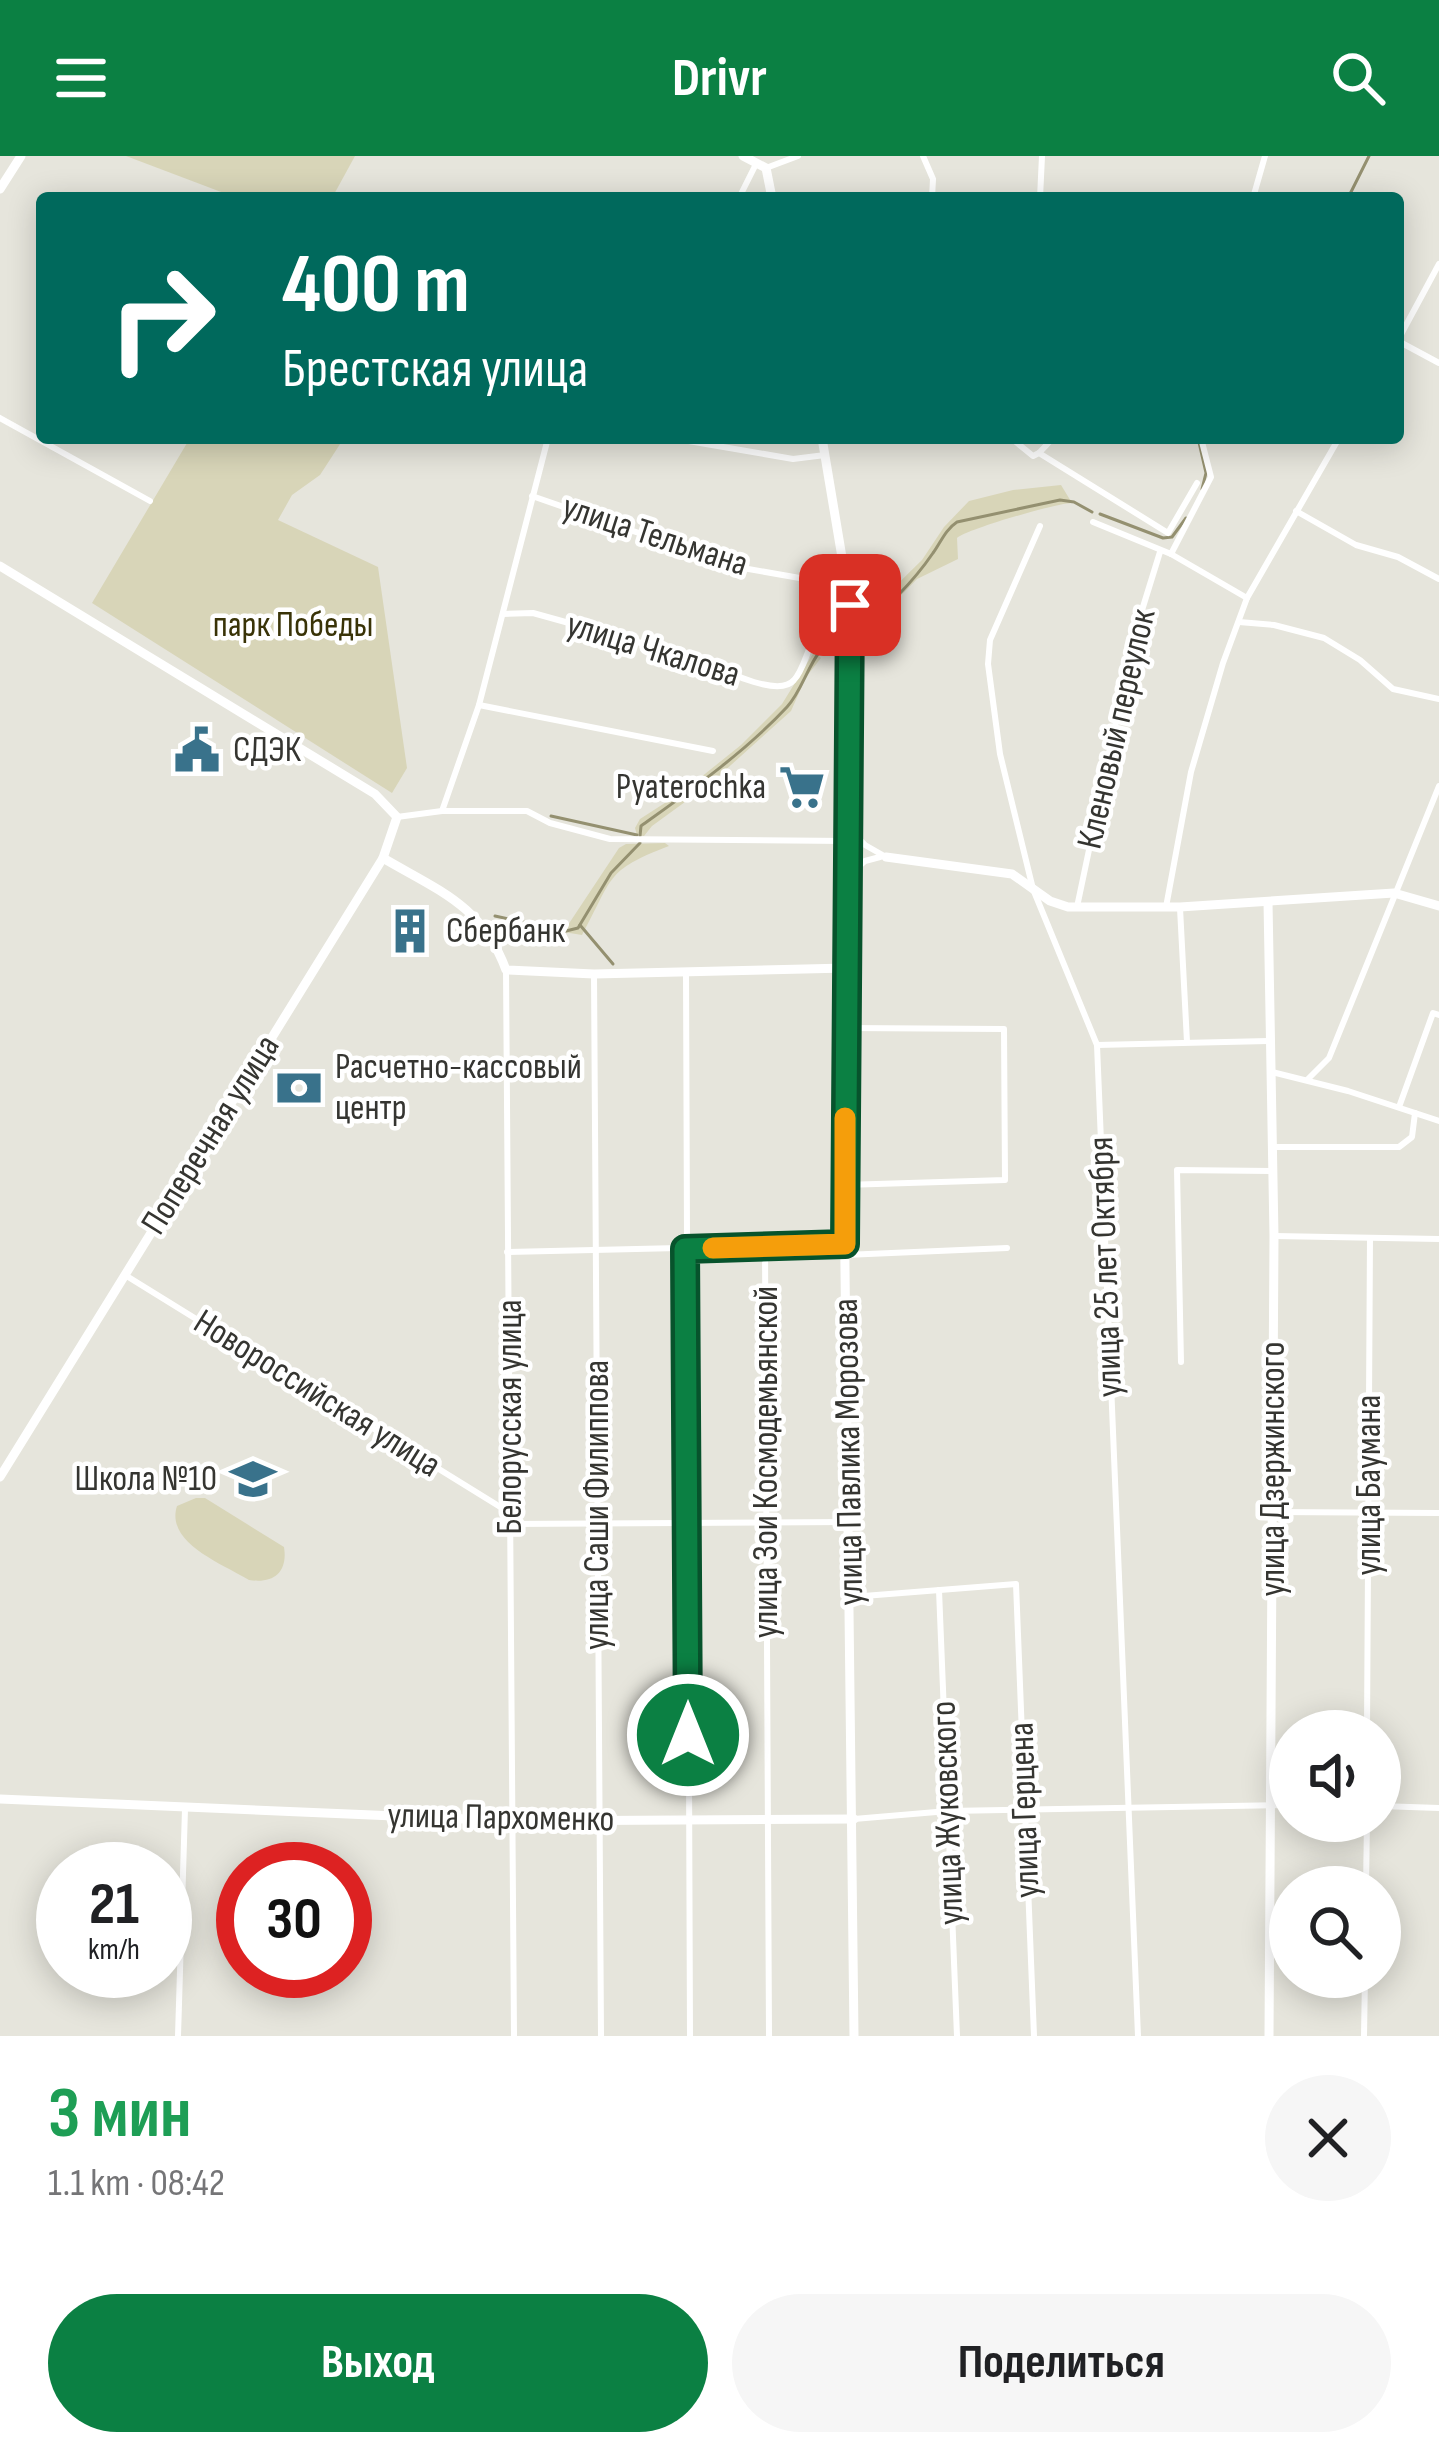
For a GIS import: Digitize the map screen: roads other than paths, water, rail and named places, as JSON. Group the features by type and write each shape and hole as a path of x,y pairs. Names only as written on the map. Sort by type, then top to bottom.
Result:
{"street":[{"path":"0,189 21,156"},
{"path":"743,156 761,166 770,192"},
{"path":"744,192 761,166 798,156"},
{"path":"923,156 933,179 932,192"},
{"path":"1040,192 1042,156"},
{"path":"1255,192 1265,156"},
{"path":"1404,329 1439,265"},
{"path":"1404,343 1439,363"},
{"path":"0,418 36,438"},
{"path":"47,444 150,501"},
{"path":"442,811 479,705 546,444"},
{"path":"706,444 793,459 825,454"},
{"name":"улица Павлика Морозова","path":"823,444 849,587 844,1184 854,2036"},
{"path":"1019,444 1033,455 1047,444"},
{"path":"1171,554 1211,477 1203,444"},
{"path":"1166,907 1210,700 1247,598 1335,444"},
{"path":"1039,453 1168,533 1197,483"},
{"name":"улица Тельмана","path":"532,496 737,567 849,587"},
{"path":"1296,511 1356,545 1399,557 1439,579"},
{"path":"1093,522 1171,554 1247,598"},
{"name":"улица 25 лет Октября","path":"1040,526 990,640 988,664 1000,754 1034,890 1097,1045 1138,2036"},
{"name":"Кленовый переулок","path":"1077,907 1134,637 1160,552"},
{"path":"0,566 375,794 398,818 442,811 527,811 550,823 610,839 848,841"},
{"name":"улица Чкалова","path":"503,614 533,613 713,663 733,677 784,687 794,681 811,645 848,655"},
{"path":"1239,622 1324,638 1360,660 1393,689 1439,700"},
{"path":"479,705 713,751"},
{"path":"1306,1080 1329,1058 1439,786"},
{"name":"Поперечная улица","path":"0,1478 383,858 398,818"},
{"path":"848,827 886,857"},
{"path":"848,876 866,861 886,857 1006,872 1061,906 1180,907 1394,893 1439,906"},
{"name":"Белорусская улица","path":"383,858 476,916 506,970 514,2036"},
{"name":"улица Дзержинского","path":"1268,902 1274,1236 1271,1710"},
{"path":"1180,907 1187,1042"},
{"path":"506,970 594,974 847,968"},
{"path":"686,973 690,2036"},
{"name":"улица Саши Филиппова","path":"594,974 601,2036"},
{"path":"1399,1107 1433,1013 1439,1015"},
{"path":"844,1184 1005,1180 1004,1029 847,1028"},
{"path":"1097,1045 1268,1041"},
{"path":"1269,1071 1439,1121"},
{"path":"1270,1147 1400,1147 1412,1137 1415,1113"},
{"path":"1181,1362 1177,1170 1271,1171"},
{"path":"1274,1236 1439,1238"},
{"name":"улица Баумана","path":"1367,1710 1370,1238"},
{"name":"улица Зои Космодемьянской","path":"765,1248 769,2036"},
{"path":"507,1252 1007,1248"},
{"name":"Новороссийская улица","path":"124,1275 510,1513"},
{"path":"1273,1513 1439,1514"},
{"path":"510,1524 851,1522"},
{"name":"улица Герцена","path":"939,1590 1016,1584 1034,2036"},
{"path":"851,1598 939,1590"},
{"name":"улица Жуковского","path":"939,1590 957,2036"},
{"name":"улица Пархоменко","path":"0,1799 513,1821 854,1819 948,1810 1269,1805"},
{"path":"1401,1807 1439,1808"},
{"path":"178,2036 184,1810"},
{"name":"улица Дзержинского","path":"1269,2036 1270,1842"},
{"path":"1364,2036 1365,1998"}],"waterway":[{"path":"1351,192 1369,156"},
{"path":"1199,444 1206,473 1202,489"},
{"path":"855,626 898,595 957,522 1060,500 1092,512"},
{"path":"1100,514 1163,538 1172,537 1186,518"},
{"path":"830,641 842,628"},
{"path":"640,836 641,826 735,755 787,707 820,651"},
{"path":"551,816 637,835"},
{"path":"495,916 566,931 578,928 611,873 640,843"},
{"path":"580,925 613,964"}],"place":[{"name":"СДЭК","path":"197,750"},
{"name":"Pyaterochka","path":"802,787"},
{"name":"Сбербанк","path":"410,931"},
{"name":"Расчетно-кассовый центр","path":"299,1088"},
{"name":"Школа №10","path":"253,1479"}],"park label":[{"name":"парк Победы","path":"293,625"}]}
